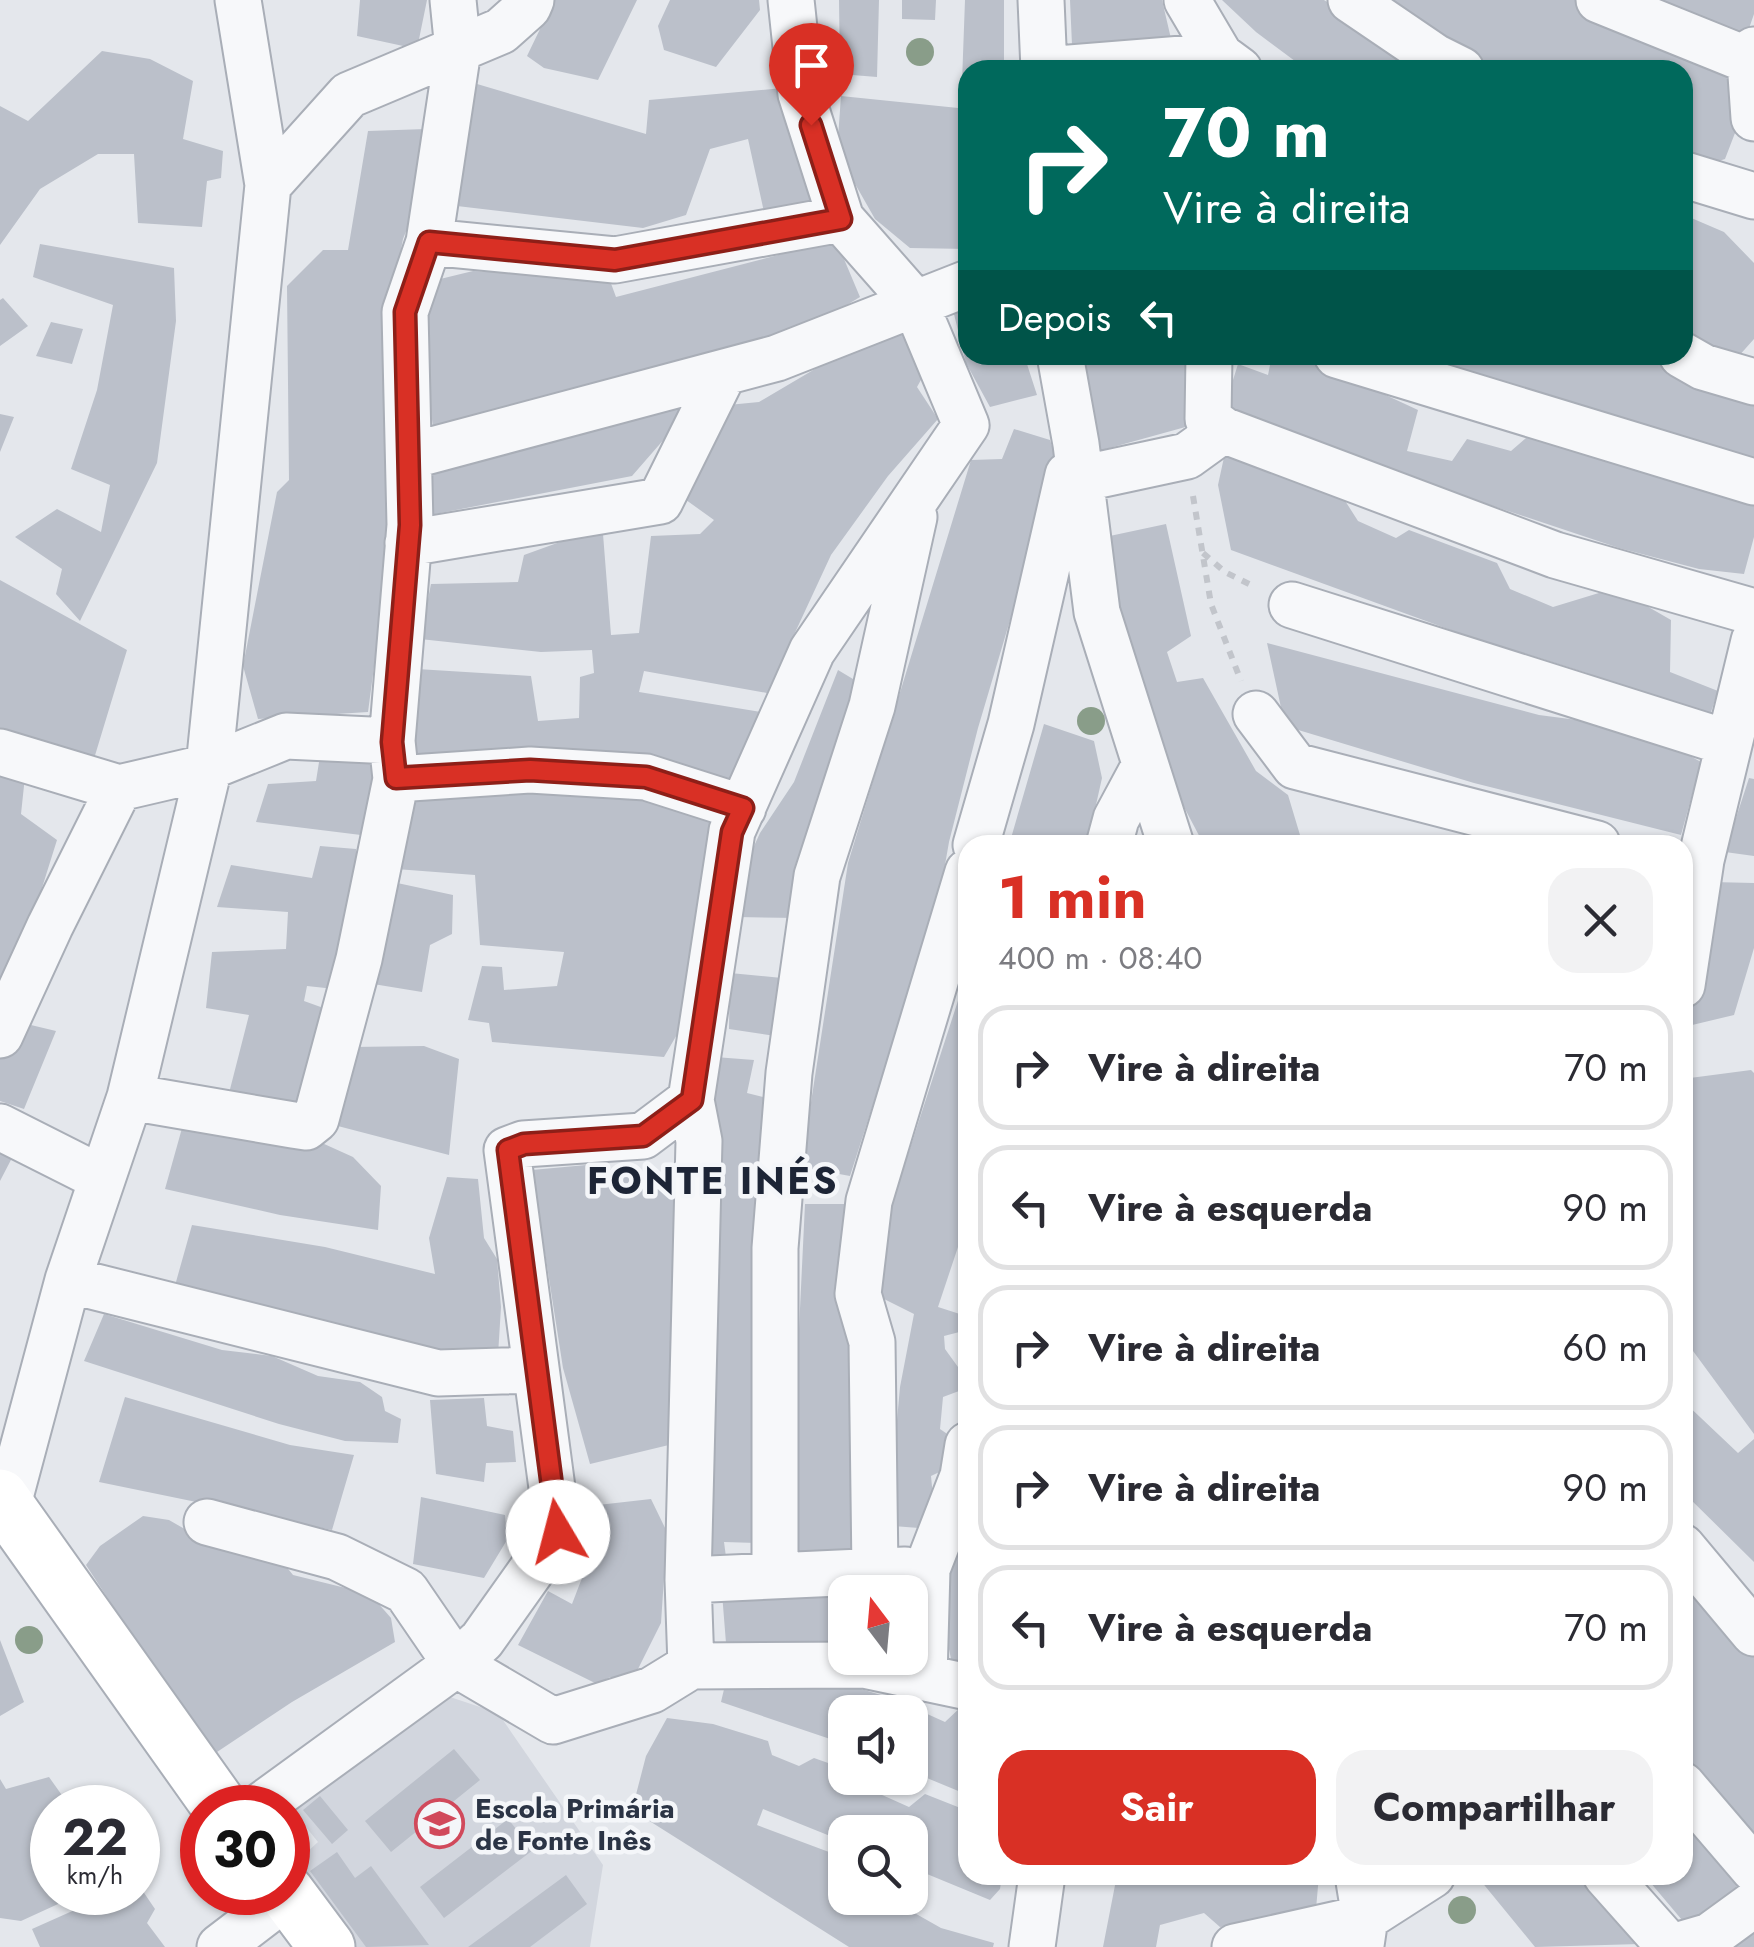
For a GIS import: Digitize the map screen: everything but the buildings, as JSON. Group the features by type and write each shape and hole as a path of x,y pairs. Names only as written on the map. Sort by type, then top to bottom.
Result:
{"street":[{"path":"205,1785 4,1503 68,1280 130,1097 210,768 268,184 238,0"},
{"path":"130,1097 306,1127 316,1118 359,959 394,760 408,543 410,456 405,312 429,242 458,50 453,0"},
{"path":"268,184 350,96 502,31 528,8 531,0"},
{"path":"692,1666 688,1580 698,1141 692,1100 732,832 812,651 966,425 914,303 841,219 802,94 791,0"},
{"path":"1040,0 1043,60"},
{"path":"1186,0 1228,60"},
{"path":"1351,0 1441,60"},
{"path":"1600,0 1752,56 1754,118"},
{"path":"1693,177 1754,196"},
{"path":"429,242 615,260 841,219"},
{"path":"410,456 777,358 958,287"},
{"path":"1693,362 1754,382"},
{"path":"1062,365 1096,612 1168,835"},
{"path":"1209,365 1208,419 1223,430 1555,556 1754,612"},
{"path":"1370,365 1754,482"},
{"path":"408,543 660,501 723,374"},
{"path":"1078,462 1187,456 1223,430"},
{"path":"979,835 1012,724 1078,462"},
{"path":"775,1574 775,1248 789,1073 817,876 872,706 920,493"},
{"path":"1292,605 1728,744"},
{"path":"1693,855 1728,744 1754,641"},
{"path":"1256,714 1295,766 1561,835"},
{"path":"0,752 119,788 210,768 286,736 394,760 646,777 743,808"},
{"path":"1112,835 1145,765"},
{"path":"0,1035 119,788"},
{"path":"875,1571 872,1342 858,1294 869,1201 958,905"},
{"path":"290,1785 456,1664 482,1640 558,1532 508,1150 524,1144 643,1136 692,1100"},
{"path":"0,1127 101,1178"},
{"path":"68,1280 438,1373 534,1370"},
{"path":"206,1522 337,1557 406,1591 456,1664 552,1721 652,1690 692,1666 864,1665 946,1683 928,1570 958,1492"},
{"path":"1693,1560 1754,1633"},
{"path":"688,1580 928,1570"},
{"path":"1693,1797 1754,1869"},
{"path":"1032,1947 1041,1885"},
{"path":"1235,1947 1368,1922 1418,1885"},
{"path":"1615,1885 1671,1947 1710,1936 1754,1904"},
{"path":"220,1947 260,1915"},
{"path":"303,1915 327,1947"}],"path":[{"path":"1187,456 1212,604 1256,714"},
{"path":"1203,553 1224,572 1292,605"}],"shaded area":[{"name":"Escola Primária de Fonte Inês","path":"444,1695 498,1713 603,1865 590,1947 356,1947 310,1887 310,1849 318,1842 310,1832 310,1792"}],"place":[{"name":"Escola Primária de Fonte Inês","path":"440,1824"}],"district":[{"name":"FONTE INÉS","path":"713,1181"}],"route":[{"path":"558,1532 508,1150 524,1144 643,1136 692,1100 732,832 743,808 646,777 530,770 396,778 392,742 410,525 405,312 429,242 615,260 841,219 811,125"}]}
